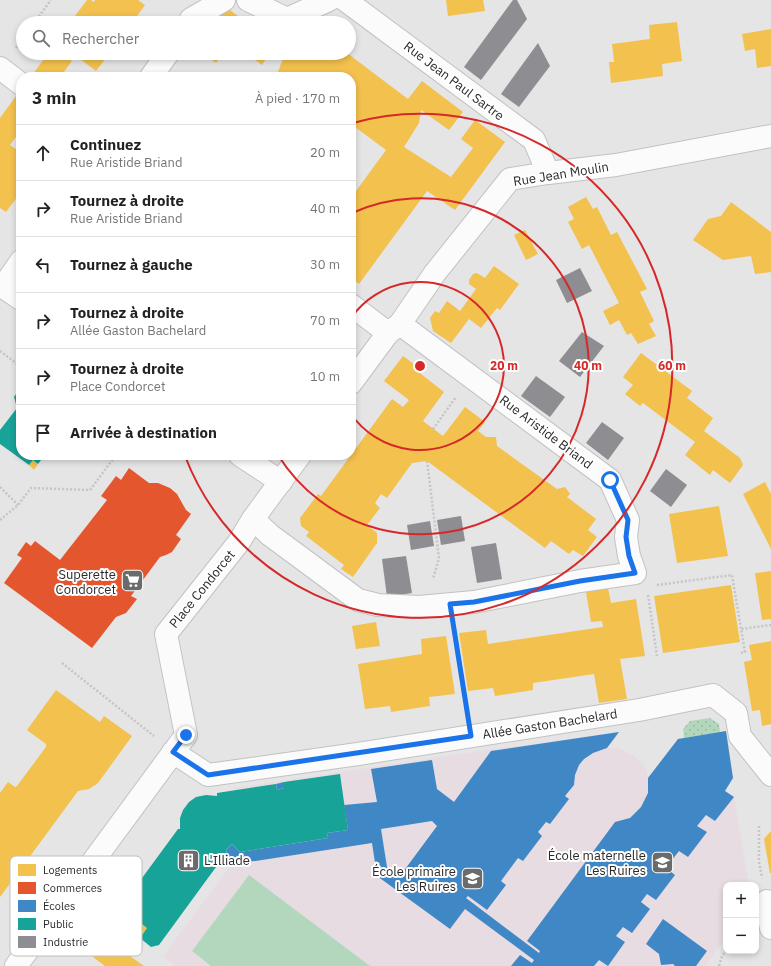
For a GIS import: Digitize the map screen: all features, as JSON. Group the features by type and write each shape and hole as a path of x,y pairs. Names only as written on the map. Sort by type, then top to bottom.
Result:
{"street":[{"path":"196,16 224,0"},
{"path":"248,0 281,16"},
{"path":"294,16 330,0"},
{"name":"Rue Jean Paul Sartre","path":"345,0 534,140 548,173"},
{"path":"155,72 163,60"},
{"path":"0,68 16,80"},
{"name":"Rue Jean Moulin","path":"356,377 394,329 435,273 510,179 616,165 771,136"},
{"path":"16,268 2,286 16,296"},
{"name":"Rue Aristide Briand","path":"356,308 394,329 470,376 610,480 628,520 626,537 629,556 641,580"},
{"path":"248,460 281,482"},
{"path":"296,460 253,519 270,535 358,600 378,605 419,607 474,602 580,581 641,580"},
{"name":"Place Condorcet","path":"97,856 186,735 166,634 239,542 253,519"},
{"name":"Allée Gaston Bachelard","path":"173,752 208,775 648,709 713,695 736,713 740,736 771,775"},
{"path":"767,901 771,928"},
{"name":"Place Condorcet","path":"16,966 23,956"}],"path":[{"path":"39,16 51,0"},
{"path":"0,352 16,363"},
{"path":"433,429 470,376"},
{"path":"0,520 18,505 31,488 90,490 112,460"},
{"path":"427,461 439,558 432,586 450,604 471,736"},
{"path":"0,487 18,505"},
{"path":"658,656 641,580 732,575 745,652 741,653"},
{"path":"741,629 771,625"},
{"path":"62,663 173,752"},
{"path":"758,826 759,862 767,901"},
{"path":"719,966 724,954"}],"shaded area":[{"path":"726,731 733,778 725,791 734,797 748,882 723,882 723,942 705,966 175,966 163,956 243,849 234,788 493,749 619,732 607,748 619,748 633,755 642,763 646,769 648,777 678,739"}],"green space":[{"path":"710,718 719,724 720,732 684,738 683,729 690,721"},
{"path":"249,875 370,966 211,966 192,951"}],"building: Logements":[{"path":"87,0 94,2 95,0 138,0 145,5 137,16 75,16"},
{"path":"446,0 483,0 485,11 448,16"},
{"path":"226,7 238,16 219,16"},
{"path":"677,22 682,61 662,64 663,76 611,83 609,62 614,62 612,44 650,39 649,25"},
{"path":"771,29 771,66 757,68 755,49 745,51 742,34"},
{"path":"43,60 72,61 64,72 35,72"},
{"path":"81,60 105,60 96,71"},
{"path":"255,60 265,60 262,65"},
{"path":"282,60 356,60 408,99 422,81 463,112 449,130 421,110 419,123 404,147 451,177 473,148 461,139 475,120 505,142 455,210 427,191 359,284 356,282 356,191 386,150 356,128 356,72 278,72"},
{"path":"16,96 16,137 10,145 16,149 16,199 6,212 0,208 0,118"},
{"path":"586,197 593,209 597,207 611,235 617,232 647,289 640,292 654,321 649,324 656,336 638,344 631,333 627,335 619,320 610,325 603,311 619,303 589,245 582,249 568,222 574,219 568,207"},
{"path":"731,202 771,232 771,272 755,274 751,256 723,260 693,240 708,219 721,216"},
{"path":"525,230 538,254 526,260 514,235"},
{"path":"494,266 519,284 500,310 497,308 481,328 469,319 451,343 433,331 430,318 435,311 439,313 447,301 460,311 476,289 469,284 469,280 473,274 477,273 485,278"},
{"path":"641,353 692,391 687,398 713,418 704,431 740,458 743,465 730,483 713,470 710,475 685,455 695,442 643,403 640,406 625,394 633,385 623,377"},
{"path":"403,356 418,367 416,370 444,392 423,421 443,436 465,407 485,422 478,431 486,437 496,437 497,446 557,489 565,487 570,494 567,497 596,519 588,530 597,537 583,556 573,550 569,554 551,541 545,548 427,461 412,463 387,498 381,494 375,503 380,508 367,525 377,533 377,543 353,577 341,569 344,565 306,536 309,532 301,526 300,518 318,494 321,496 347,460 356,460 356,448 392,399 403,407 409,400 384,381"},
{"path":"33,460 38,464 34,470 29,465"},
{"path":"765,482 771,494 771,549 743,494"},
{"path":"719,506 728,556 677,563 669,514"},
{"path":"771,571 771,619 762,620 755,573"},
{"path":"607,583 611,603 636,599 645,656 620,659 627,699 599,703 594,674 533,683 533,690 495,696 493,688 468,691 459,633 486,630 488,644 603,627 602,621 591,622 585,586"},
{"path":"731,585 740,642 663,653 654,596"},
{"path":"376,622 380,646 356,649 352,626"},
{"path":"446,636 455,694 429,697 430,706 391,712 390,706 365,709 358,664 422,654 421,639"},
{"path":"771,641 771,724 762,726 760,710 752,711 744,662 752,660 749,645"},
{"path":"56,690 100,722 104,716 132,736 98,783 89,789 78,791 30,856 10,856 10,883 0,897 0,793 8,782 15,787 17,786 46,747 46,744 27,730"},
{"path":"771,831 771,873 770,873 764,839"},
{"path":"142,924 147,928 142,935"},
{"path":"92,956 130,956 144,966 105,966"}],"building: Commerces":[{"path":"129,468 149,483 158,483 170,488 177,494 186,510 191,514 176,535 181,539 172,552 160,557 131,596 137,599 126,613 116,617 92,648 4,583 22,558 17,555 26,542 31,546 35,541 60,560 107,500 101,496 116,476 121,480"}],"building: Écoles":[{"path":"726,731 733,778 725,791 734,797 715,821 706,815 697,826 707,832 688,857 679,851 666,868 675,875 656,900 647,894 641,902 650,909 632,933 623,927 616,936 625,942 608,966 599,960 594,966 511,966 520,955 532,963 534,960 465,909 450,929 377,876 372,843 216,867 227,852 226,850 232,844 240,852 328,838 327,833 348,830 344,805 377,802 371,769 432,760 437,789 454,802 491,751 619,732 607,748 593,753 584,759 579,765 575,775 574,785 565,796 569,799 550,824 546,822 538,832 542,836 523,861 518,858 501,881 506,885 487,910 468,896 466,898 539,953 540,951 527,941 615,822 630,818 641,807 648,793 648,778 678,739","holes":["432,821 437,826 400,876 387,867 381,829"]},
{"path":"284,782 284,788 277,790 276,784"},
{"path":"663,919 707,951 696,966 675,966 673,964 661,965 659,954 646,944"}],"building: Public":[{"path":"16,394 16,404 14,397"},
{"path":"16,409 16,456 0,444 0,430"},
{"path":"22,460 33,460 29,465"},
{"path":"33,460 41,460 38,464"},
{"name":"L'Illiade","path":"340,774 348,830 327,833 328,838 240,852 232,844 226,850 227,852 159,945 151,947 142,940 142,935 147,928 142,924 142,878 178,829 180,829 180,818 183,810 189,802 196,797 206,795 217,796 217,793 276,784 277,790 284,788 284,782"}],"building: Industrie":[{"path":"513,0 517,0 527,19 481,80 464,67"},
{"path":"538,43 550,66 519,107 501,94"},
{"path":"580,268 592,291 567,303 556,280"},
{"path":"582,332 604,346 580,377 559,361"},
{"path":"536,376 565,397 550,417 521,396"},
{"path":"602,422 624,438 608,460 586,443"},
{"path":"666,469 687,485 671,507 650,491"},
{"path":"461,516 465,541 441,545 437,520"},
{"path":"430,521 434,546 411,550 407,525"},
{"path":"496,543 502,579 477,583 471,547"},
{"path":"406,556 412,593 387,597 382,559"}],"place":[{"name":"Superette Condorcet","path":"132,581"},
{"name":"L'Illiade","path":"189,860"},
{"name":"École maternelle Les Ruires","path":"662,862"},
{"name":"École primaire Les Ruires","path":"472,878"}],"route":[{"path":"186,735 173,752 208,775 358,754 471,736 450,604 474,602 580,581 635,573 629,556 626,537 628,520 610,480"}]}
